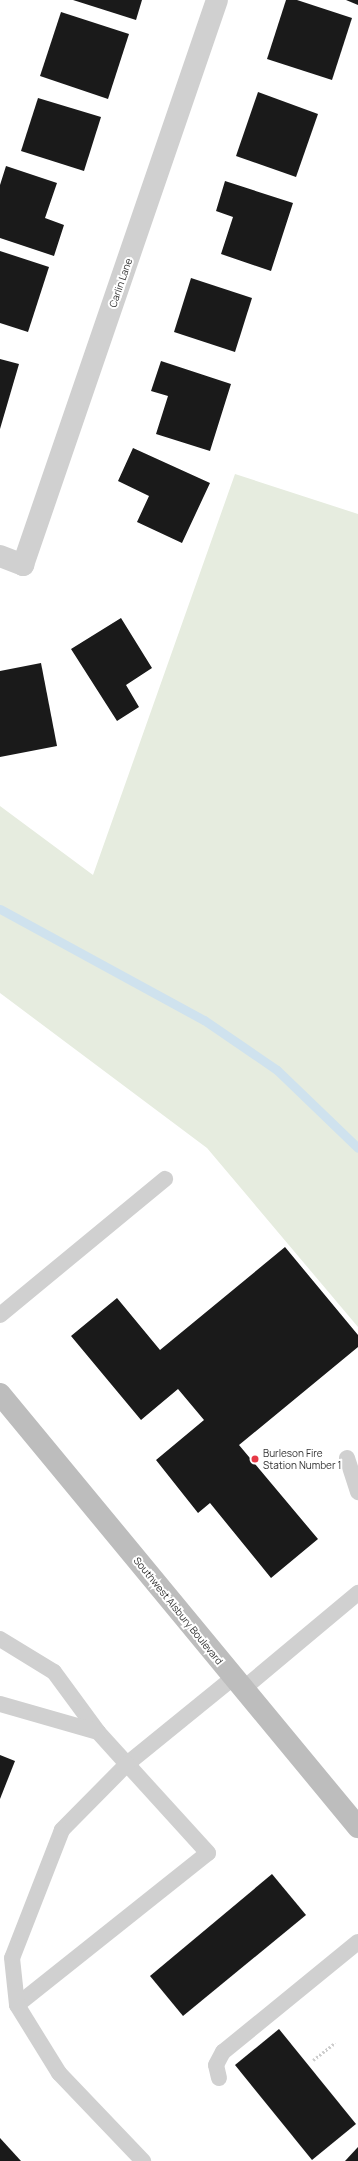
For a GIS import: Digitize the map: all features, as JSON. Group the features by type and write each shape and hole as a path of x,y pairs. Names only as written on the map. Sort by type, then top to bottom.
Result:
{"main road":[{"name":"Southwest Alsbury Boulevard","path":"0,1394 358,1827"}],"street":[{"name":"Carlin Lane","path":"0,556 23,565 216,0"}],"lane":[{"path":"0,1315 165,1179"},
{"path":"347,1458 358,1492"},
{"path":"143,2161 59,2073 17,2005 12,1958 62,1830 127,1764 358,1593"},
{"path":"0,1639 54,1672 98,1732 208,1853 17,2005"},
{"path":"0,1704 98,1732"},
{"path":"219,2078 216,2064 223,2052 358,1942"}],"path":[{"path":"313,2060 335,2042"}],"shaded area":[{"path":"235,474 358,514 358,1327 207,1148 0,993 0,806 93,875"}],"building":[{"path":"73,0 142,0 136,20"},
{"path":"286,0 297,0 352,18 332,80 267,59"},
{"path":"346,0 358,0 358,5"},
{"path":"61,12 129,34 108,99 40,76"},
{"path":"258,92 318,114 296,177 236,156"},
{"path":"38,98 101,117 84,171 21,151"},
{"path":"6,166 57,183 45,218 64,225 54,256 0,238 0,185"},
{"path":"225,181 293,203 271,271 221,254 233,217 216,211"},
{"path":"0,251 49,267 28,332 0,323"},
{"path":"191,278 252,298 235,352 174,332"},
{"path":"0,359 19,364 0,429"},
{"path":"161,361 231,384 210,451 156,434 168,396 151,391"},
{"path":"133,448 210,483 182,543 137,522 149,496 118,481"},
{"path":"121,618 152,668 126,685 139,707 117,721 71,649"},
{"path":"41,663 57,746 0,757 0,671"},
{"path":"285,1247 358,1335 358,1347 239,1445 318,1539 271,1578 210,1503 198,1513 156,1460 204,1420 178,1389 141,1420 71,1336 117,1298 160,1350"},
{"path":"0,1755 15,1761 0,1799"},
{"path":"272,1874 306,1915 183,2016 150,1976"},
{"path":"279,2029 356,2124 312,2160 235,2065"},
{"path":"0,2138 21,2161 0,2161"},
{"path":"358,2147 358,2161 345,2161"}],"waterway":[{"path":"0,909 204,1020 277,1070 358,1148"}],"place":[{"name":"Burleson Fire Station Number 1","path":"255,1459"}]}
